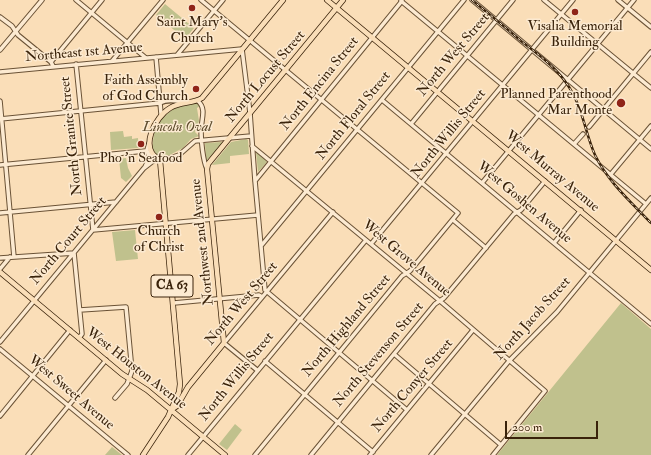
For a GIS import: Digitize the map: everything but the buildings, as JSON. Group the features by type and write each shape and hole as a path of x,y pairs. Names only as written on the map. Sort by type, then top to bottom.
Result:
{"main road":[{"path":"150,137 155,123 161,114 172,106 198,100 205,95 283,0"},
{"name":"West Murray Avenue","path":"327,0 509,150 651,270"},
{"name":"North Locust Street","path":"207,169 210,162 230,137 343,0"},
{"name":"CA 63","path":"144,455 162,428 179,392 180,384 174,303 158,158 151,149 150,137"},
{"name":"Northwest 2nd Avenue","path":"207,169 224,342"},
{"name":"West Houston Avenue","path":"0,270 79,338 130,379 146,389 225,455"},
{"name":"North West Street","path":"171,410 177,406 188,387 224,342"},
{"path":"180,384 183,388 188,387"}],"street":[{"path":"0,50 42,0"},
{"path":"76,0 146,58"},
{"path":"0,17 52,64 102,0"},
{"path":"112,61 163,0"},
{"path":"201,0 423,183"},
{"path":"177,55 223,0"},
{"name":"North Floral Street","path":"261,246 464,0"},
{"path":"472,0 651,149"},
{"name":"North West Street","path":"411,124 513,0"},
{"path":"544,0 651,88"},
{"name":"North Willis Street","path":"371,244 573,0"},
{"path":"618,0 651,27"},
{"path":"482,183 634,0"},
{"path":"402,1 437,32 646,204"},
{"name":"North Encina Street","path":"255,181 402,1"},
{"path":"242,49 250,113 265,290 407,410"},
{"name":"Northeast 1st Avenue","path":"0,72 52,64 76,64 242,49"},
{"path":"589,127 651,52"},
{"path":"156,57 161,114"},
{"name":"North Granite Street","path":"76,64 93,230"},
{"path":"1,118 160,103 174,100 184,102"},
{"path":"198,100 203,111 201,132 202,139"},
{"name":"West Goshen Avenue","path":"382,100 651,324"},
{"path":"0,101 10,212 12,257 0,270"},
{"path":"611,174 651,126"},
{"path":"574,144 583,134"},
{"path":"0,165 147,151 158,158 167,159 177,156 193,142 202,139 251,136"},
{"path":"144,168 149,158 147,151 150,137"},
{"name":"Northwest 2nd Avenue","path":"202,139 204,164 207,169"},
{"name":"West Grove Avenue","path":"252,146 440,301 545,391 501,445"},
{"name":"North Court Street","path":"0,342 144,168 158,158"},
{"name":"North Stevenson Street","path":"311,455 436,304 517,212 521,210 545,181"},
{"name":"North Highland Street","path":"255,455 402,276 410,271 458,213 423,183"},
{"name":"North Jacob Street","path":"431,455 510,361 550,320 651,198"},
{"path":"0,213 116,202"},
{"path":"554,242 581,210"},
{"name":"North West Street","path":"224,342 333,212"},
{"path":"93,230 258,215"},
{"path":"453,220 486,248"},
{"name":"North Willis Street","path":"188,455 366,240"},
{"path":"0,258 74,253 82,334 79,338"},
{"path":"174,303 259,295 262,297"},
{"path":"80,310 126,307 132,371 127,384 115,398"},
{"path":"0,416 70,330"},
{"name":"North Conyer Street","path":"371,453 473,330"},
{"path":"224,342 257,370"},
{"name":"West Sweet Avenue","path":"0,349 128,455"},
{"path":"394,354 501,445 493,455"},
{"path":"28,455 106,360"},
{"path":"265,361 338,422 371,453"}],"green space":[{"path":"165,4 194,28 185,39 156,15"},
{"name":"Lincoln Oval","path":"194,103 199,104 200,106 197,108 199,121 195,132 199,136 191,139 183,148 166,157 161,158 157,156 152,148 154,134 160,120 174,108"},
{"path":"123,131 124,137 132,136 132,139 138,138 138,148 111,150 110,132"},
{"path":"246,139 248,140 249,154 230,156 230,163 212,165 231,142"},
{"path":"205,143 223,143 206,161"},
{"path":"256,152 258,152 267,162 258,172"},
{"path":"126,158 128,168 132,176 126,182 121,178 119,159"},
{"path":"135,230 138,259 116,261 112,232"},
{"path":"621,303 651,329 651,455 497,455"},
{"path":"235,424 242,430 227,450 219,444"},
{"path":"112,447 122,455 105,455"}],"railway":[{"path":"472,0 547,62 564,80 578,103 592,147 600,165 620,191 651,223"}],"place":[{"name":"Saint Mary's Church","path":"192,8"},
{"name":"Visalia Memorial Building","path":"575,12"},
{"name":"Faith Assembly of God Church","path":"196,89"},
{"name":"Planned Parenthood Mar Monte","path":"621,103"},
{"name":"Pho 'n Seafood","path":"141,144"},
{"name":"Church of Christ","path":"159,217"}]}
